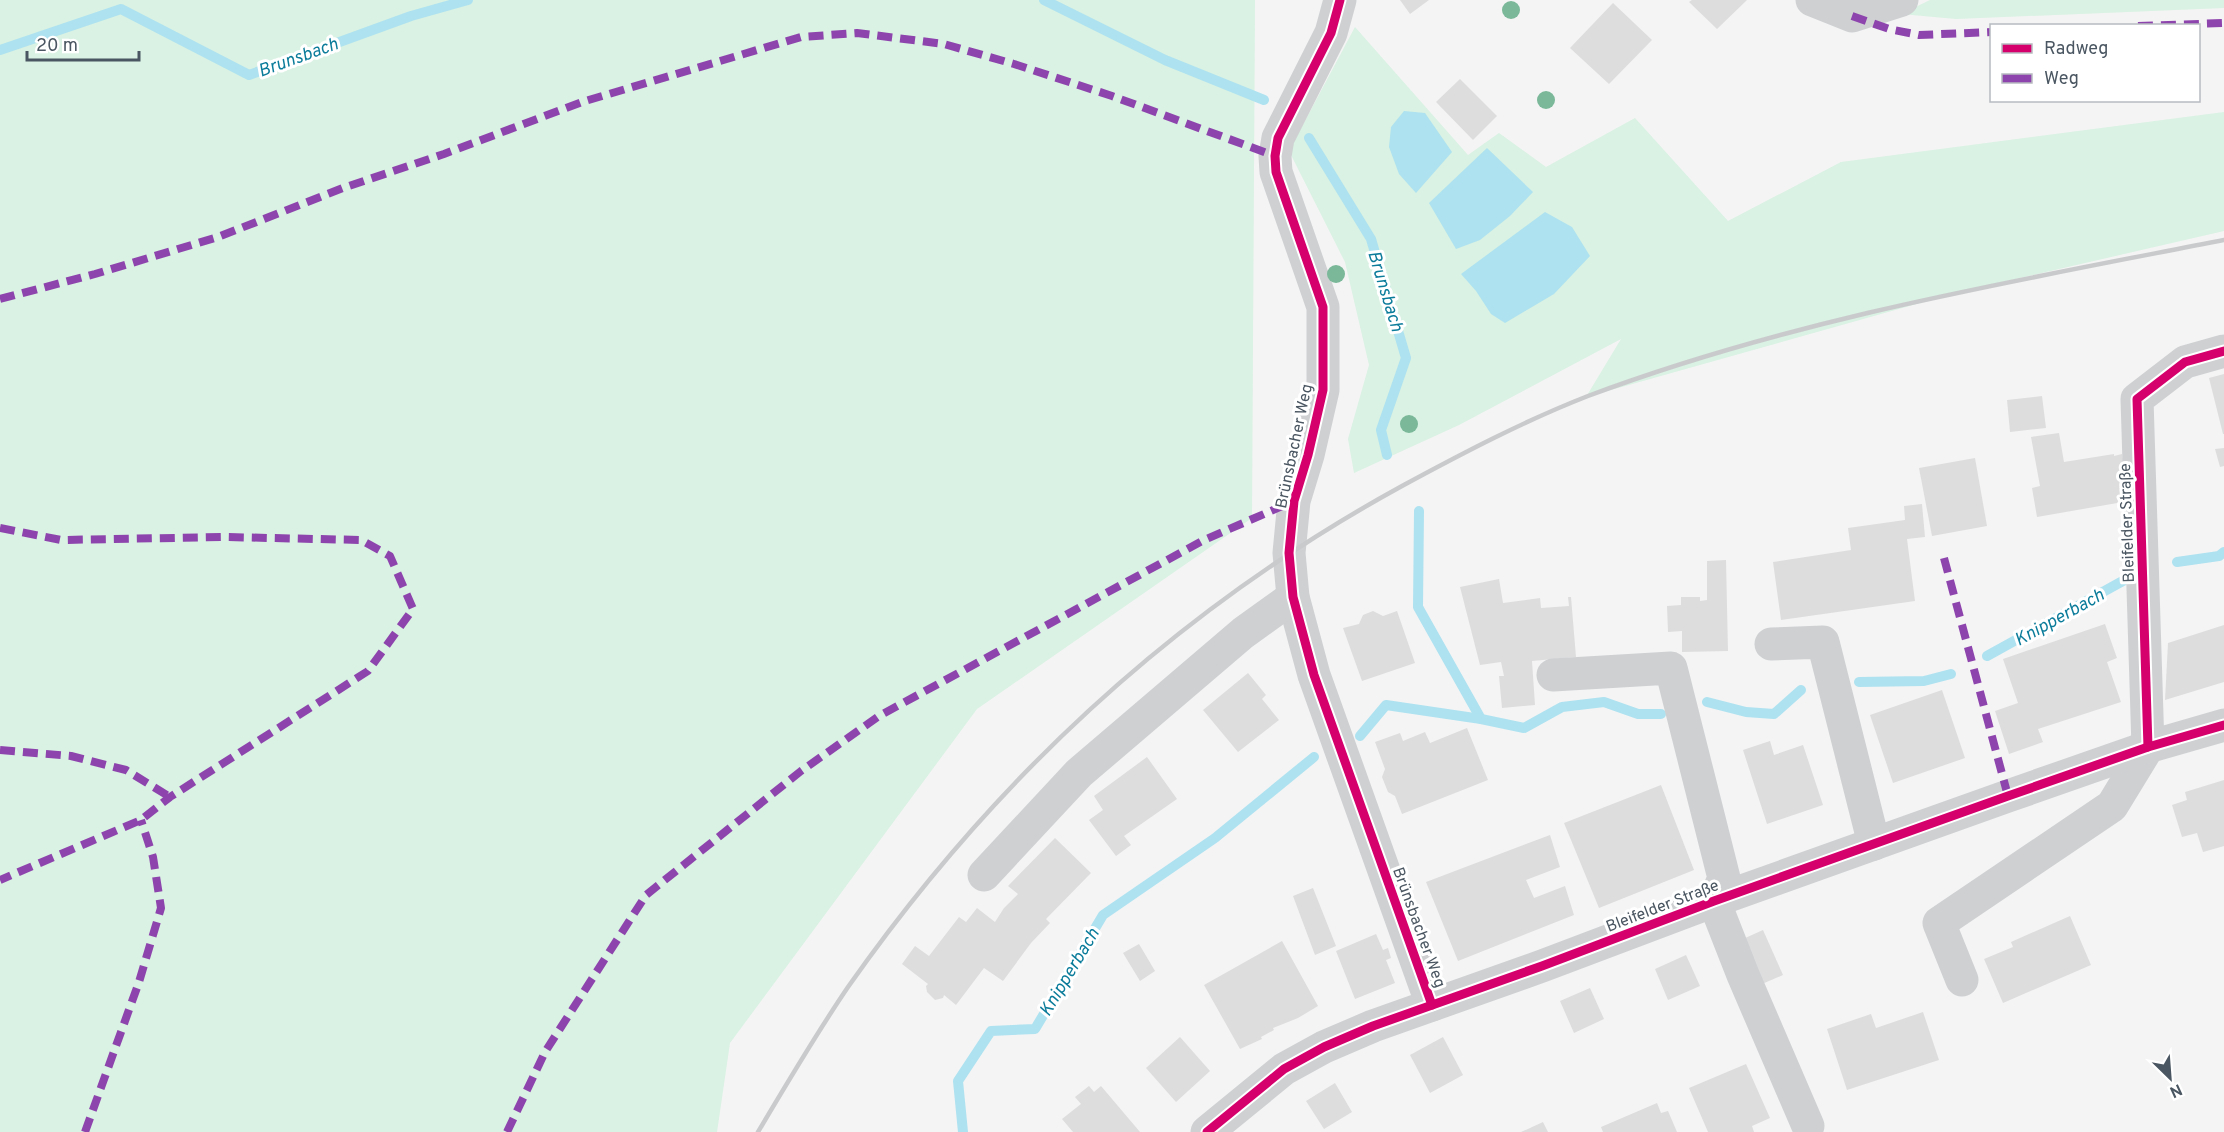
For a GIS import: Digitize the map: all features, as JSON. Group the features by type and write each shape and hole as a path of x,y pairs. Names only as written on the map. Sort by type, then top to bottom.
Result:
{"street":[{"name":"Brünsbacher Weg","path":"1340,0 1331,33 1278,138 1275,156 1276,172 1323,307 1323,390 1308,455 1294,501 1289,553 1293,597 1314,675 1432,1005"},
{"path":"1812,0 1852,16 1902,0"},
{"name":"Bleifelder Straße","path":"2148,747 2137,399 2185,362 2224,351"},
{"path":"984,875 1079,773 1243,633 1293,597"},
{"path":"1771,645 1823,642 1874,844"},
{"path":"1553,675 1671,668 1724,878 1714,901 1808,1126"},
{"name":"Bleifelder Straße","path":"1208,1132 1241,1102 1284,1069 1324,1047 1373,1026 1874,844 2148,747 2224,724"},
{"path":"1962,980 1939,923 2112,806 2148,747"}],"green space":[{"path":"0,0 1255,0 1252,518 977,709 730,1043 717,1132 0,1132"},
{"path":"1930,0 2224,0 2224,8 1956,19 1901,14"},
{"path":"1355,27 1468,155 1499,133 1546,167 1635,118 1728,221 1841,162 2224,112 2224,231 1959,292 1586,397 1621,339 1459,425 1354,473 1348,439 1369,365 1345,262 1289,151"}],"water":[{"path":"1404,111 1425,113 1452,152 1416,193 1399,174 1389,147 1391,127"},
{"path":"1487,148 1533,192 1510,216 1480,240 1456,249 1429,203"},
{"path":"1545,212 1572,227 1590,256 1554,294 1505,323 1491,314 1461,274"}],"building":[{"path":"1400,0 1429,0 1410,14"},
{"path":"1692,0 1747,0 1717,29 1689,2"},
{"path":"1613,3 1652,40 1609,84 1570,48"},
{"path":"1460,79 1497,116 1473,140 1436,102"},
{"path":"2224,374 2224,434 2223,434 2209,378"},
{"path":"2042,396 2046,428 2010,432 2007,400"},
{"path":"2059,433 2064,462 2122,454 2127,484 2119,487 2123,502 2037,517 2032,488 2040,486 2031,437"},
{"path":"2224,448 2224,466 2220,467 2215,449"},
{"path":"1975,458 1987,526 1932,536 1919,468"},
{"path":"1922,504 1925,537 1907,539 1915,601 1781,620 1773,562 1851,550 1848,528 1905,520 1904,506"},
{"path":"1726,560 1728,651 1682,652 1682,631 1668,632 1667,606 1681,605 1681,597 1700,597 1700,601 1707,600 1707,561"},
{"path":"1499,579 1503,603 1540,598 1541,608 1569,606 1568,597 1571,597 1576,657 1532,661 1535,705 1502,708 1499,676 1504,676 1501,662 1480,665 1460,587"},
{"path":"1373,611 1383,616 1397,611 1415,663 1362,681 1343,628 1359,624 1363,615"},
{"path":"2105,624 2117,658 2107,662 2121,702 2038,729 2043,742 2009,754 1995,711 2018,703 2003,659"},
{"path":"2224,625 2224,682 2165,700 2168,643"},
{"path":"1248,673 1266,695 1262,699 1279,720 1238,752 1203,710"},
{"path":"1942,690 1965,758 1893,783 1870,715"},
{"path":"1467,728 1488,780 1402,814 1395,796 1388,792 1382,777 1385,769 1375,742 1400,733 1403,741 1425,732 1430,743"},
{"path":"1770,741 1774,755 1803,745 1823,805 1767,824 1743,750"},
{"path":"1147,757 1177,799 1124,836 1131,845 1116,856 1089,820 1103,810 1094,796"},
{"path":"2224,780 2224,846 2203,852 2197,833 2182,837 2172,805 2187,800 2185,792"},
{"path":"1661,785 1694,870 1599,908 1564,823"},
{"path":"1550,835 1560,867 1526,880 1534,898 1565,886 1574,915 1458,961 1426,882"},
{"path":"1055,838 1091,873 1046,919 1050,923 1031,943 1003,981 984,968 956,1005 944,995 943,998 935,1000 927,992 928,984 902,964 915,946 929,956 959,917 966,922 977,908 995,922 1004,908 1018,894 1008,886"},
{"path":"1313,888 1336,946 1315,955 1293,896"},
{"path":"2070,916 2091,965 2003,1003 1984,959 2013,947 2011,942"},
{"path":"1763,930 1783,975 1762,984 1743,939"},
{"path":"1376,934 1383,950 1388,948 1391,958 1386,960 1395,983 1355,999 1336,951"},
{"path":"1282,941 1318,1006 1298,1018 1273,1028 1274,1030 1261,1037 1262,1039 1240,1049 1204,985"},
{"path":"1139,944 1155,971 1140,981 1123,953"},
{"path":"1686,955 1700,986 1668,1000 1655,969"},
{"path":"1590,988 1604,1019 1574,1033 1560,1001"},
{"path":"1923,1012 1939,1060 1847,1090 1827,1029 1871,1014 1876,1028"},
{"path":"1180,1037 1210,1071 1176,1102 1146,1068"},
{"path":"1443,1037 1463,1075 1430,1093 1410,1055"},
{"path":"1746,1064 1770,1118 1752,1126 1754,1132 1708,1132 1689,1088"},
{"path":"1335,1083 1352,1112 1324,1129 1306,1101"},
{"path":"1089,1086 1094,1092 1101,1086 1140,1132 1073,1132 1062,1119 1081,1104 1075,1097"},
{"path":"1657,1103 1661,1113 1668,1111 1677,1132 1603,1132 1601,1127"},
{"path":"1543,1122 1548,1132 1521,1132"}],"waterway":[{"name":"Brunsbach","path":"0,50 121,9 249,75 411,16 468,0"},
{"name":"Brunsbach","path":"1044,0 1165,60 1264,100"},
{"name":"Brunsbach","path":"1309,138 1371,239 1406,358 1381,430 1387,455"},
{"name":"Brunsbach","path":"1419,511 1418,607 1481,719"},
{"name":"Knipperbach","path":"2177,562 2219,556 2224,552"},
{"name":"Knipperbach","path":"1987,656 2130,577"},
{"name":"Knipperbach","path":"1859,682 1924,681 1951,674"},
{"name":"Knipperbach","path":"1707,702 1746,712 1774,714 1801,690"},
{"name":"Knipperbach","path":"1360,736 1386,705 1481,719 1524,728 1562,707 1604,702 1638,714 1661,714"},
{"name":"Knipperbach","path":"963,1132 958,1081 991,1031 1035,1029 1103,915 1215,838 1314,757"}],"railway":[{"path":"758,1132 848,987 905,911 965,838 1029,769 1096,704 1167,643 1242,586 1320,534 1402,486 1517,427 1588,396 1666,369 1744,345 1903,305 2224,240"}],"marked path":[{"path":"1852,16 1889,29 1919,35 1990,32"},
{"path":"2195,24 2224,23"},
{"path":"0,299 95,274 218,237 343,188 444,154 582,102 801,37 857,33 944,44 1112,96 1275,156"},
{"path":"507,1132 545,1052 646,895 801,771 879,716 1204,540 1294,501"},
{"path":"0,528 61,540 226,537 361,540 390,556 413,609 368,671 170,797 141,820 0,880"},
{"path":"1944,558 2008,796"},
{"path":"0,750 71,756 126,770 170,797"},
{"path":"85,1132 139,982 161,908 153,857 141,820"}],"cycle path":[{"path":"1340,0 1331,33 1278,138 1275,156 1276,172 1323,307 1323,390 1308,455 1294,501 1289,553 1293,597 1314,675 1432,1005"},
{"path":"2148,747 2137,399 2185,362 2224,351"},
{"path":"1207,1132 1284,1069 1324,1047 1373,1026 2008,796 2148,747 2224,725"}]}
